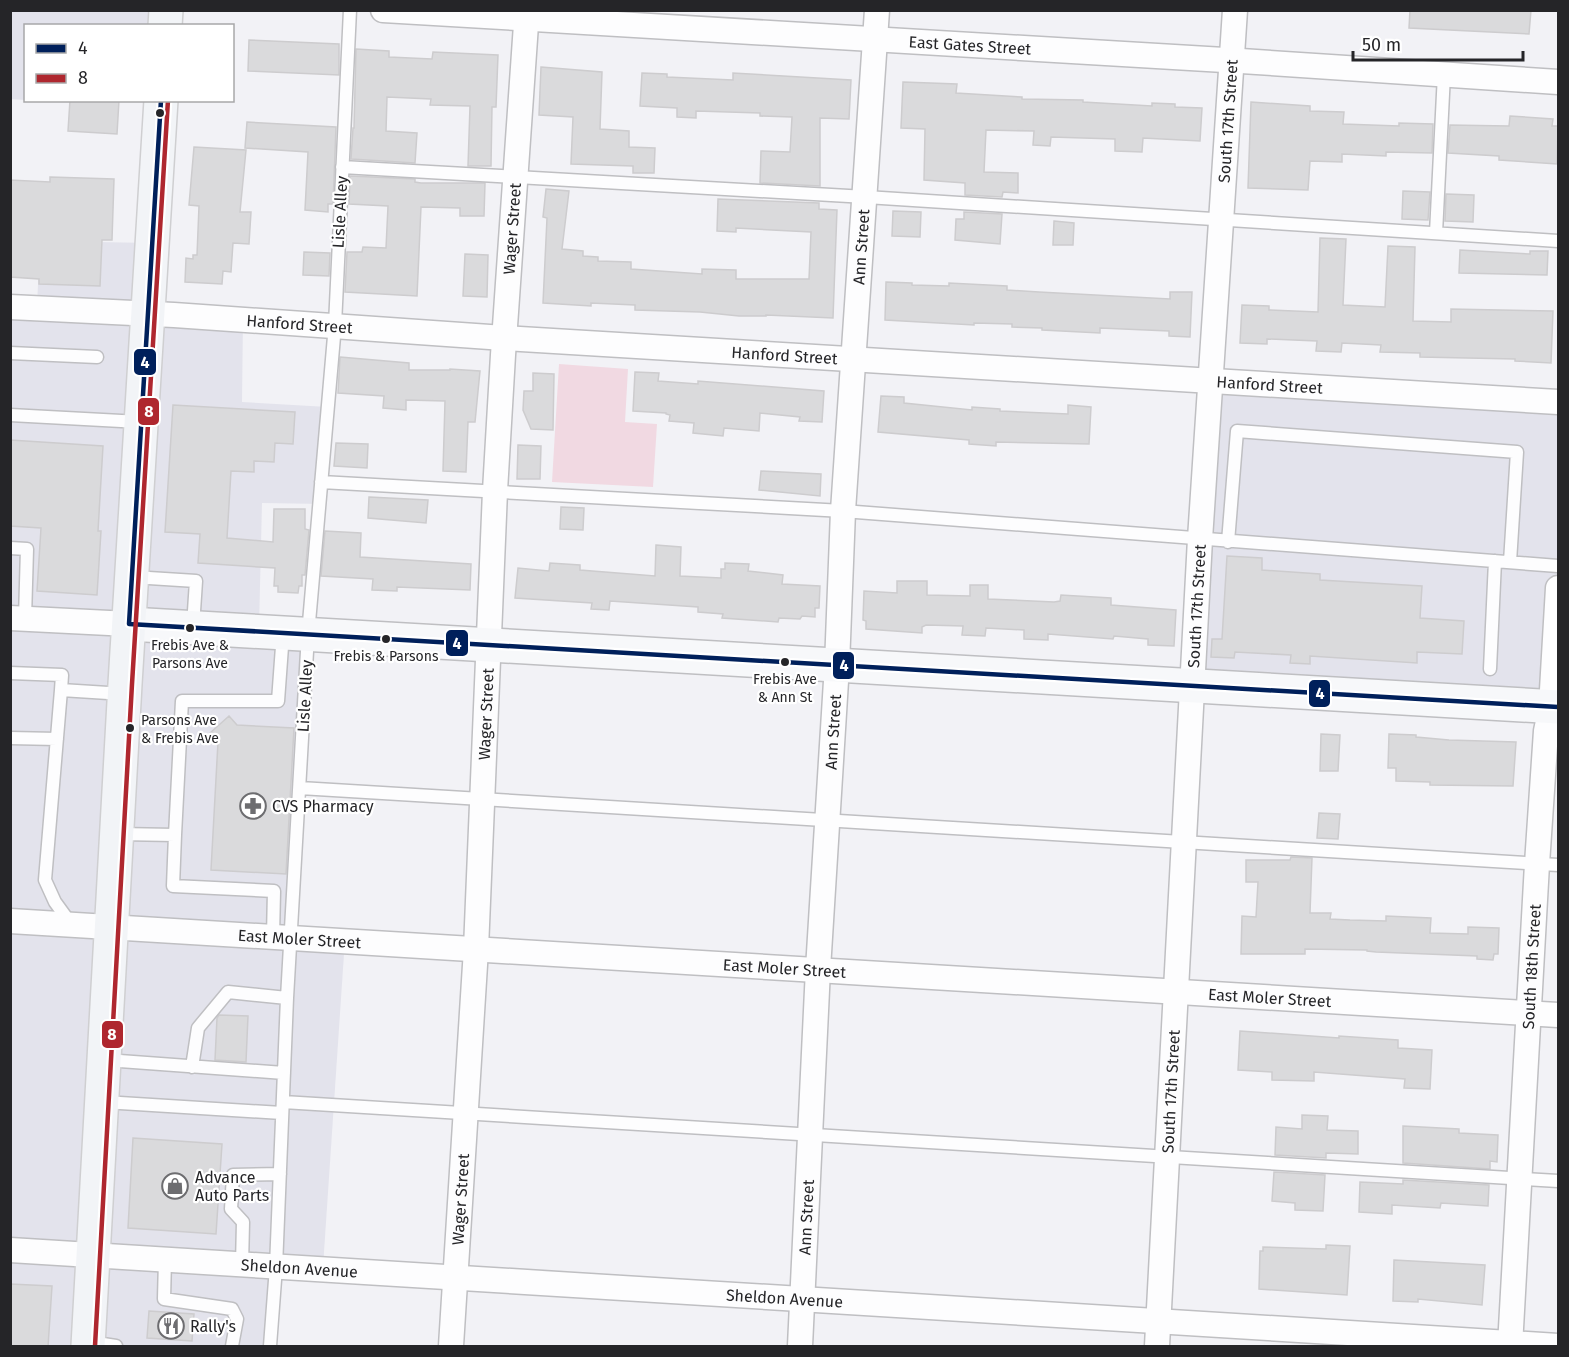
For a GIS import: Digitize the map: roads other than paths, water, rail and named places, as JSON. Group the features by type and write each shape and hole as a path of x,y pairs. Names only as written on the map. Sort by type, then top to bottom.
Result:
{"main road":[{"path":"98,1345 94,1254 116,833 160,102"},
{"path":"129,624 1555,707"}],"street":[{"name":"East Gates Street","path":"383,10 526,15 876,41 1558,82"},
{"name":"Ann Street","path":"800,1347 826,820 837,665 843,511 878,10"},
{"name":"South 17th Street","path":"1157,1347 1200,539 1235,10"},
{"name":"Wager Street","path":"451,1347 476,949 495,491 526,15"},
{"name":"Hanford Street","path":"10,307 335,325 504,338 1558,402"},
{"name":"South 18th Street","path":"1510,1345 1529,1013 1548,864 1546,730 1555,707 1558,588"},
{"path":"18,618 129,624"},
{"name":"East Moler Street","path":"10,921 1558,1015"},
{"name":"Sheldon Avenue","path":"10,1250 1510,1345 1558,1346"}],"lane":[{"name":"Lisle Alley","path":"270,1347 276,1267 287,998 282,937 300,788 296,633 321,482 335,325 350,10"},
{"path":"1436,233 1444,74"},
{"path":"342,167 866,197 1558,242"},
{"path":"10,353 98,357"},
{"path":"10,415 141,422"},
{"path":"1228,542 1238,431 1517,452 1509,562"},
{"path":"321,482 843,511 1558,566"},
{"path":"10,548 27,549 18,618"},
{"path":"1490,669 1495,561"},
{"path":"132,577 196,581 193,627"},
{"path":"282,937 274,891 173,886 175,835 182,700 278,700 296,633"},
{"path":"10,673 62,675 45,880 55,902 71,924"},
{"path":"61,690 124,694"},
{"path":"10,738 57,739"},
{"path":"300,788 1548,864"},
{"path":"116,833 175,835"},
{"path":"192,1067 198,1028 228,992 287,998"},
{"path":"104,1060 284,1073"},
{"path":"102,1102 467,1114 810,1133 1558,1181"},
{"path":"242,1264 243,1222 231,1209 233,1175 280,1174"},
{"path":"165,1259 164,1299 232,1309 237,1319 232,1347"}],"place":[{"name":"Frebis Ave & Parsons Ave","path":"190,628"},
{"name":"Frebis & Parsons","path":"386,639"},
{"name":"Frebis Ave & Ann St","path":"785,662"},
{"name":"Parsons Ave & Frebis Ave","path":"130,728"},
{"name":"CVS Pharmacy","path":"253,806"},
{"name":"Advance Auto Parts","path":"175,1186"},
{"name":"Rally's","path":"171,1326"}]}
